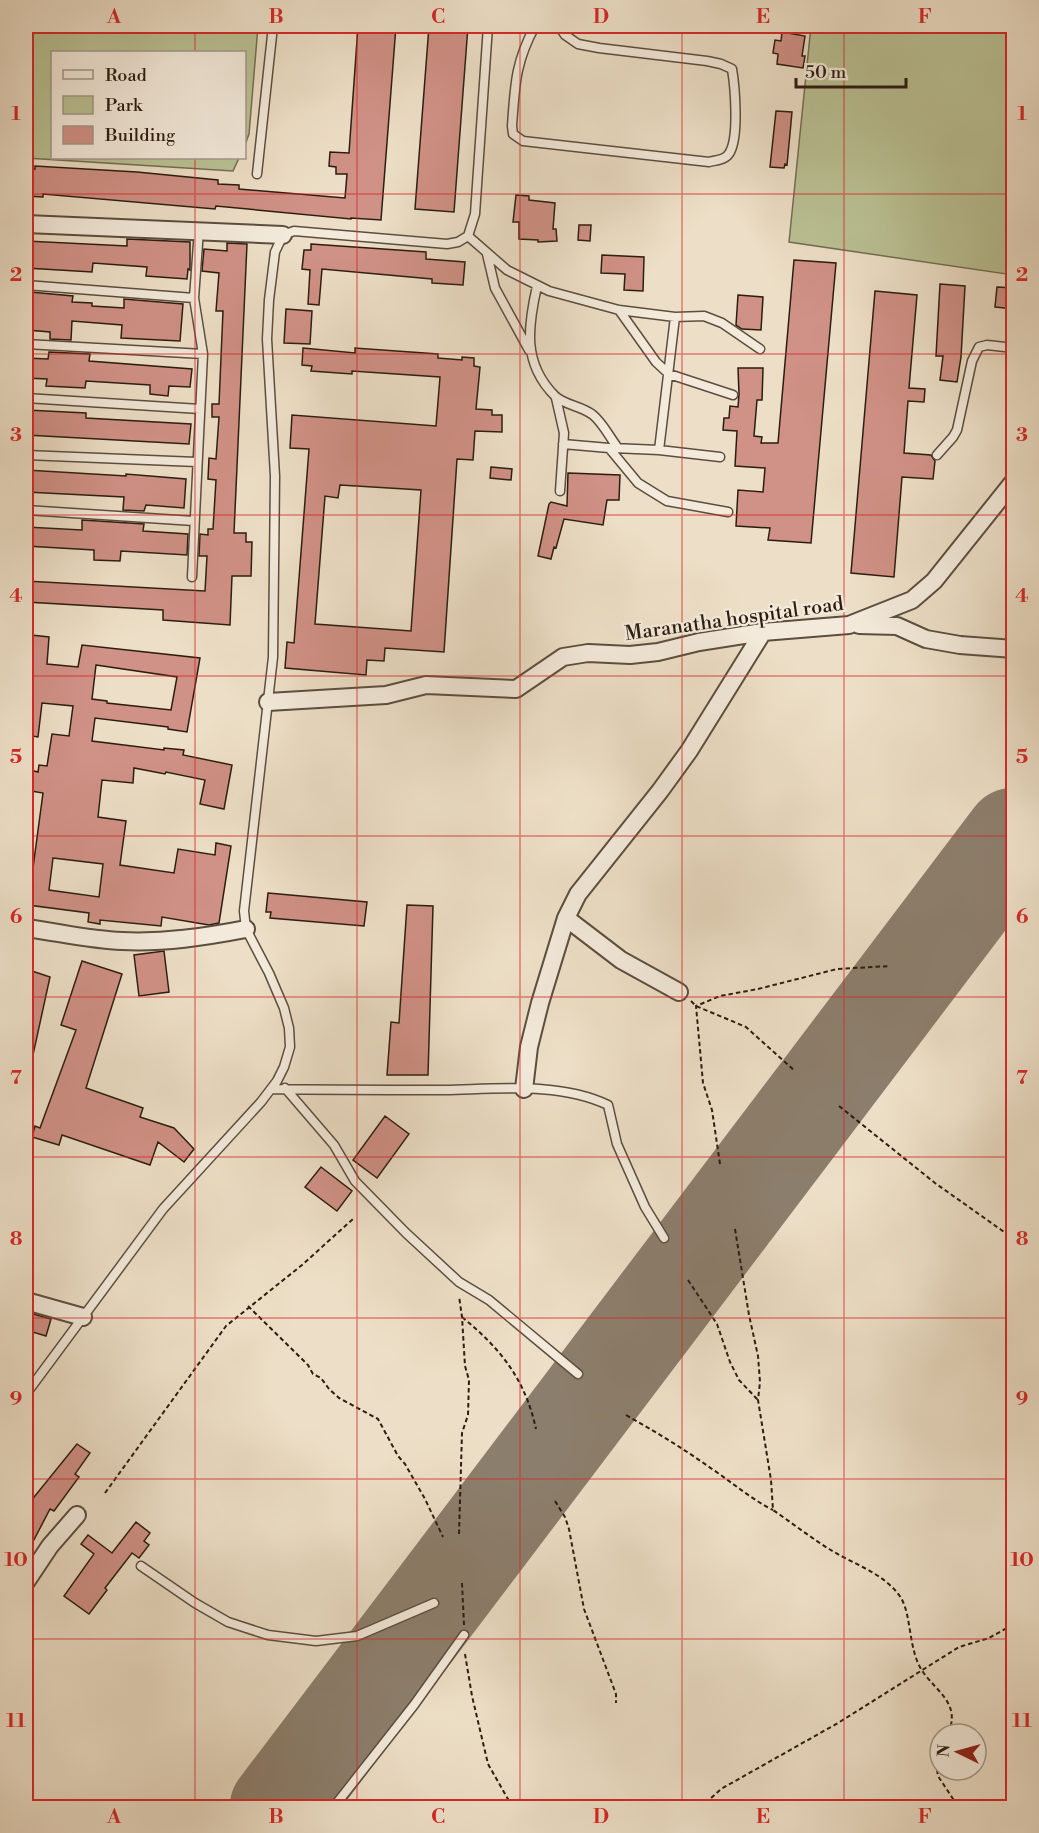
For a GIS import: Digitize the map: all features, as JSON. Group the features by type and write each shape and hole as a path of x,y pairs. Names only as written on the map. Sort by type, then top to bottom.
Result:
{"street":[{"path":"26,224 283,235"},
{"name":"Maranatha hospital road","path":"268,702 386,695 426,685 516,689 563,657 588,653 630,655 658,652 699,642 763,632 849,625 912,600 934,581 1014,481"},
{"path":"849,625 897,626 926,639 960,645 1014,649"},
{"path":"524,1089 529,1047 540,1003 566,918 578,894 654,799 688,751 763,632"},
{"path":"566,918 621,960 679,992"},
{"path":"26,928 120,941 157,942 198,938 246,929"},
{"path":"26,1301 83,1317"},
{"path":"26,1582 50,1546 77,1515"}],"lane":[{"path":"257,174 273,26"},
{"path":"26,1394 164,1209 271,1089 284,1067 290,1047 289,1028 284,1008 246,929 244,911 273,657 274,476 267,339 275,252 283,235 294,231 447,244 458,242 468,236 476,214 488,26"},
{"path":"536,26 520,57 516,74 512,126 513,134 518,139 709,162 725,158 731,150 735,129 735,83 732,69 707,61 578,44 565,35 559,26"},
{"path":"192,577 203,354 194,298 194,272 199,231"},
{"path":"468,236 507,270 537,286 568,298 619,310 675,317 704,316 722,323 760,349"},
{"path":"487,254 495,288 542,379 556,398 564,433 560,491"},
{"path":"26,285 194,298"},
{"path":"532,356 529,323 537,286"},
{"path":"619,310 656,363 669,374 733,395"},
{"path":"659,450 675,317"},
{"path":"26,344 203,354"},
{"path":"937,455 954,437 957,430 972,361 979,347 987,345 1014,348"},
{"path":"26,398 200,408"},
{"path":"556,398 593,415 638,483 668,501 728,512"},
{"path":"563,444 659,450 720,457"},
{"path":"26,455 197,462"},
{"path":"26,510 194,521"},
{"path":"277,1081 334,1145 355,1181 416,1243 459,1282 489,1300 578,1374"},
{"path":"271,1089 524,1089 566,1093 598,1100 608,1105 617,1144 645,1208 664,1238"},
{"path":"141,1566 195,1603 228,1622 268,1635 316,1641 357,1636 434,1603"},
{"path":"333,1808 414,1705 464,1635"}],"path":[{"path":"696,1006 720,996 837,969 890,966"},
{"path":"679,992 696,1006 746,1027 795,1071"},
{"path":"696,1006 703,1083 711,1110 720,1164"},
{"path":"839,1106 935,1183 1014,1239"},
{"path":"105,1493 226,1326 248,1306 302,1265 352,1219"},
{"path":"735,1229 758,1356 760,1382 758,1400 771,1480 773,1510"},
{"path":"688,1280 717,1324 739,1380 758,1400"},
{"path":"459,1282 463,1348 469,1389 468,1415 462,1433 459,1534"},
{"path":"248,1306 308,1365 313,1374 321,1378 334,1394 378,1419 425,1499 443,1537"},
{"path":"462,1317 490,1339 504,1357 525,1391 536,1430"},
{"path":"626,1415 680,1446 738,1486 754,1501 773,1510 829,1549 887,1582 902,1600 921,1670 948,1701 951,1722"},
{"path":"555,1501 569,1529 584,1609 615,1694 616,1703"},
{"path":"462,1583 465,1661 488,1764 513,1808"},
{"path":"700,1808 721,1789 838,1723 959,1647 989,1638 1014,1624"},
{"path":"942,1782 959,1808"}],"green space":[{"path":"26,26 258,26 249,134 246,142 246,51 51,51 51,159 239,159 233,171 26,158"},
{"path":"811,26 1013,26 1013,275 789,242"}],"building":[{"path":"358,26 396,26 381,220 43,194 43,197 26,196 26,169 35,169 35,166 218,180 218,184 239,185 239,189 345,198 347,174 336,174 336,167 329,166 330,152 349,153"},
{"path":"429,26 468,26 454,212 415,209"},
{"path":"782,32 805,36 803,68 777,64 778,54 773,53 775,40 781,41"},
{"path":"776,111 792,112 787,165 785,164 784,168 770,167"},
{"path":"516,195 529,196 529,200 555,203 553,229 556,229 557,241 538,242 538,240 519,239 519,222 513,222"},
{"path":"579,225 591,225 590,241 578,240"},
{"path":"127,239 190,242 190,270 188,269 187,279 146,276 147,267 93,263 92,272 26,268 26,241 127,246"},
{"path":"227,243 247,244 234,533 246,533 246,542 252,542 251,576 232,576 230,625 163,620 163,610 26,602 26,581 205,591 207,556 199,556 200,534 208,535 208,529 213,529 216,480 208,479 209,458 216,459 219,417 212,417 212,404 219,404 223,311 216,311 219,273 202,271 204,249 227,251"},
{"path":"311,244 426,252 426,259 465,262 463,285 432,283 432,279 322,269 319,305 308,304 310,270 302,269 304,250 311,250"},
{"path":"602,255 644,257 643,291 624,290 625,274 601,273"},
{"path":"794,260 836,263 811,543 768,540 770,528 736,526 738,490 763,492 765,468 735,466 737,431 723,430 724,418 729,418 730,406 738,407 738,368 763,368 762,400 757,400 754,436 762,437 761,443 778,443"},
{"path":"940,284 965,286 961,357 957,382 940,380 943,356 936,356"},
{"path":"997,287 1014,288 1014,309 995,307"},
{"path":"875,291 917,295 909,388 925,389 924,402 908,401 904,453 931,455 935,461 933,479 902,477 894,577 851,573"},
{"path":"30,292 73,296 72,302 92,303 92,306 124,308 124,299 183,304 180,341 121,338 122,325 72,321 71,340 50,339 50,332 27,330"},
{"path":"738,295 763,297 761,330 742,329 736,325"},
{"path":"286,309 312,311 310,344 284,343"},
{"path":"303,348 355,353 355,348 438,354 438,358 462,360 462,357 474,358 474,366 480,367 476,409 492,410 492,415 502,415 502,432 475,431 473,460 457,459 444,652 385,648 384,661 367,660 366,675 285,668 287,642 294,643 309,449 290,448 292,415 436,426 440,377 352,371 352,374 311,371 312,366 302,365","holes":["340,485 421,490 411,631 315,624 325,496 338,498"]},
{"path":"49,352 90,354 89,361 192,369 190,387 169,386 168,396 150,394 150,385 86,381 85,388 46,386 47,379 26,378 26,358 48,359"},
{"path":"26,410 86,413 86,418 191,424 189,444 26,435"},
{"path":"491,467 512,469 511,480 490,478"},
{"path":"26,470 186,479 184,508 146,505 144,511 123,510 124,497 26,492"},
{"path":"568,473 620,475 619,500 607,500 603,525 564,519 551,559 538,556 549,504 551,502 567,506"},
{"path":"82,520 144,524 143,531 188,534 187,555 121,551 120,561 94,560 94,550 26,546 26,527 82,530"},
{"path":"31,635 49,637 47,664 78,667 82,645 200,658 187,732 168,729 168,727 95,718 92,741 164,750 164,748 184,750 183,755 232,765 224,809 200,804 205,780 134,768 133,783 102,780 98,817 126,821 120,865 174,873 178,849 215,855 216,843 231,846 219,923 209,925 162,917 161,926 100,920 100,924 88,922 89,913 28,905 43,793 26,790 26,769 38,772 39,765 47,766 52,734 69,736 73,706 42,703 38,737 26,735 26,664 27,653 29,653","holes":["96,665 177,677 171,710 107,703 107,701 92,699","53,858 103,864 99,897 49,890"]},
{"path":"268,893 367,902 364,926 270,918 271,912 266,912"},
{"path":"407,905 433,906 428,1075 387,1075 391,1022 399,1023"},
{"path":"164,951 169,992 139,996 134,955"},
{"path":"82,961 122,974 86,1088 143,1108 140,1117 174,1128 194,1149 184,1162 158,1142 150,1165 62,1135 59,1145 32,1137 35,1126 40,1128 76,1030 61,1025"},
{"path":"26,969 50,977 31,1064 26,1064"},
{"path":"385,1116 409,1134 377,1178 353,1160"},
{"path":"321,1167 352,1191 337,1211 305,1187"},
{"path":"26,1312 51,1319 46,1336 26,1330"},
{"path":"77,1444 90,1453 75,1474 79,1477 54,1511 50,1509 26,1555 26,1507"},
{"path":"136,1522 150,1533 144,1541 149,1545 139,1558 132,1553 105,1588 107,1590 89,1614 64,1596 94,1554 81,1544 88,1535 112,1553"}],"runway":[{"path":"279,1808 1014,837"}]}
